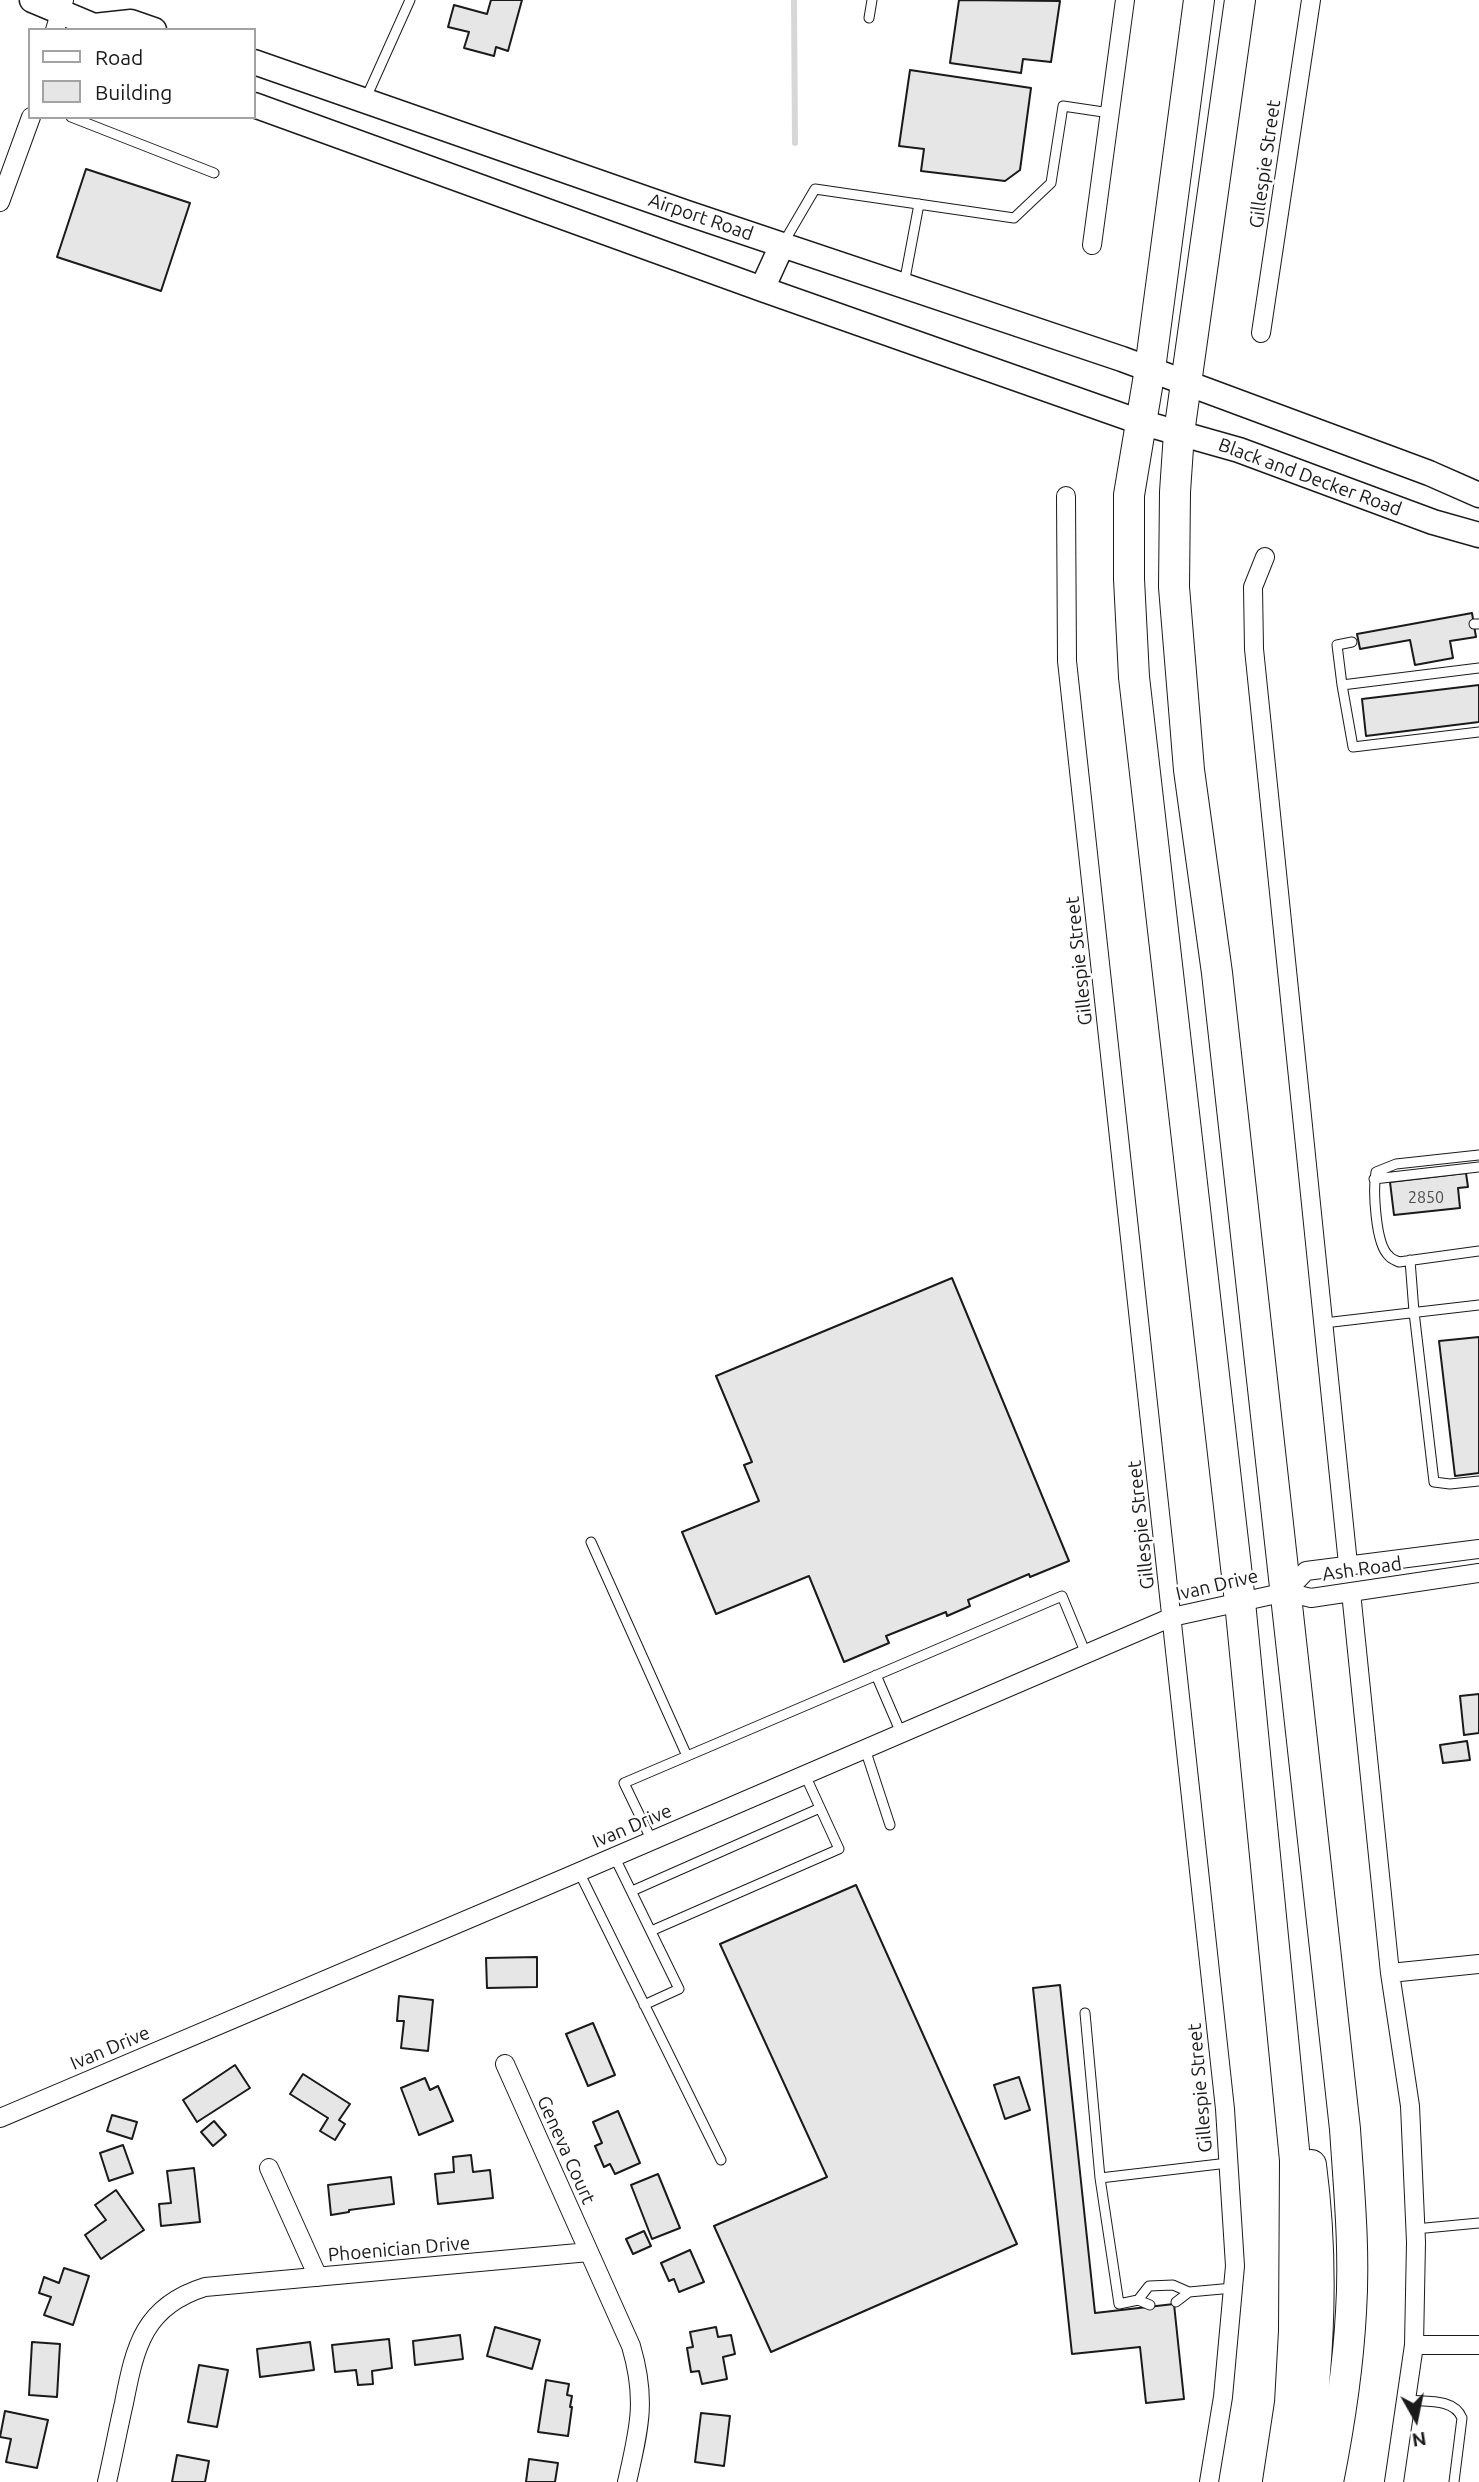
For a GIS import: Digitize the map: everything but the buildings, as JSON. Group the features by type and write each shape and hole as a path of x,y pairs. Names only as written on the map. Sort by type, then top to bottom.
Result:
{"highway":[{"path":"1199,0 1150,369 1129,495 1129,579 1134,677 1240,1602 1292,2128 1296,2212 1294,2331 1290,2403 1278,2482"},
{"path":"1240,0 1179,433 1174,587 1189,769 1217,973 1345,2129 1351,2220 1352,2312 1328,2482"},
{"path":"1292,2128 1310,2157 1319,2222 1320,2309 1312,2407 1301,2482"}],"main road":[{"path":"32,0 96,28 131,22 148,28"},
{"name":"Airport Road","path":"256,63 1150,369"},
{"path":"256,106 762,289 1140,422"},
{"path":"762,289 782,245"},
{"path":"1150,369 1429,473 1479,495"},
{"name":"Black and Decker Road","path":"1140,422 1239,450 1433,522 1479,535"}],"street":[{"path":"1092,245 1125,0"},
{"name":"Gillespie Street","path":"1261,334 1311,0"},
{"path":"0,202 30,119"},
{"name":"Gillespie Street","path":"1066,496 1068,661 1225,2109 1235,2266 1223,2397 1209,2482"},
{"path":"1265,558 1253,587 1254,649 1348,1564"},
{"name":"Ash Road","path":"1286,1592 1306,1571 1479,1549"},
{"name":"Ash Road","path":"1286,1592 1311,1598 1479,1573"},
{"name":"Ivan Drive","path":"0,2118 1172,1616 1286,1592"},
{"path":"1351,1592 1391,1973 1410,2106 1415,2229 1414,2345 1394,2482"},
{"path":"1391,1973 1479,1964"},
{"name":"Geneva Court","path":"505,2064 589,2252"},
{"path":"269,2168 318,2277"},
{"path":"589,2252 631,2346 639,2372 641,2421 627,2482"},
{"name":"Phoenician Drive","path":"107,2482 134,2355 142,2335 172,2301 188,2292 205,2287 589,2252"},
{"path":"1414,2345 1479,2345"}],"lane":[{"path":"366,100 410,0"},
{"path":"869,18 872,0"},
{"path":"782,245 816,188 1014,218 1051,183 1063,106 1110,113"},
{"path":"76,119 214,173"},
{"path":"904,285 919,204"},
{"path":"1352,642 1337,645 1353,747 1479,732"},
{"path":"1342,685 1479,668"},
{"path":"1479,1155 1396,1164 1376,1172 1374,1179 1380,1242 1387,1255 1399,1262 1479,1251"},
{"path":"1374,1179 1479,1167"},
{"path":"1410,1260 1434,1482 1450,1484 1479,1481"},
{"path":"1324,1323 1479,1305"},
{"path":"591,1542 687,1756"},
{"path":"652,1841 624,1783 1062,1596 1086,1654"},
{"path":"876,1675 901,1733"},
{"path":"864,1749 890,1825"},
{"path":"651,1931 839,1849 805,1775"},
{"path":"632,1891 820,1808"},
{"path":"614,1856 679,1989 644,2005"},
{"path":"579,1872 721,2160"},
{"path":"1085,2012 1100,2178 1119,2304 1139,2300 1150,2305"},
{"path":"1100,2178 1228,2163"},
{"path":"1415,2229 1479,2223"},
{"path":"1139,2300 1149,2287 1173,2285 1189,2292 1233,2288"},
{"path":"1176,2302 1189,2292"},
{"path":"1407,2400 1452,2405 1459,2411 1462,2418 1454,2482"}],"waterway":[{"path":"794,0 795,143"}]}
